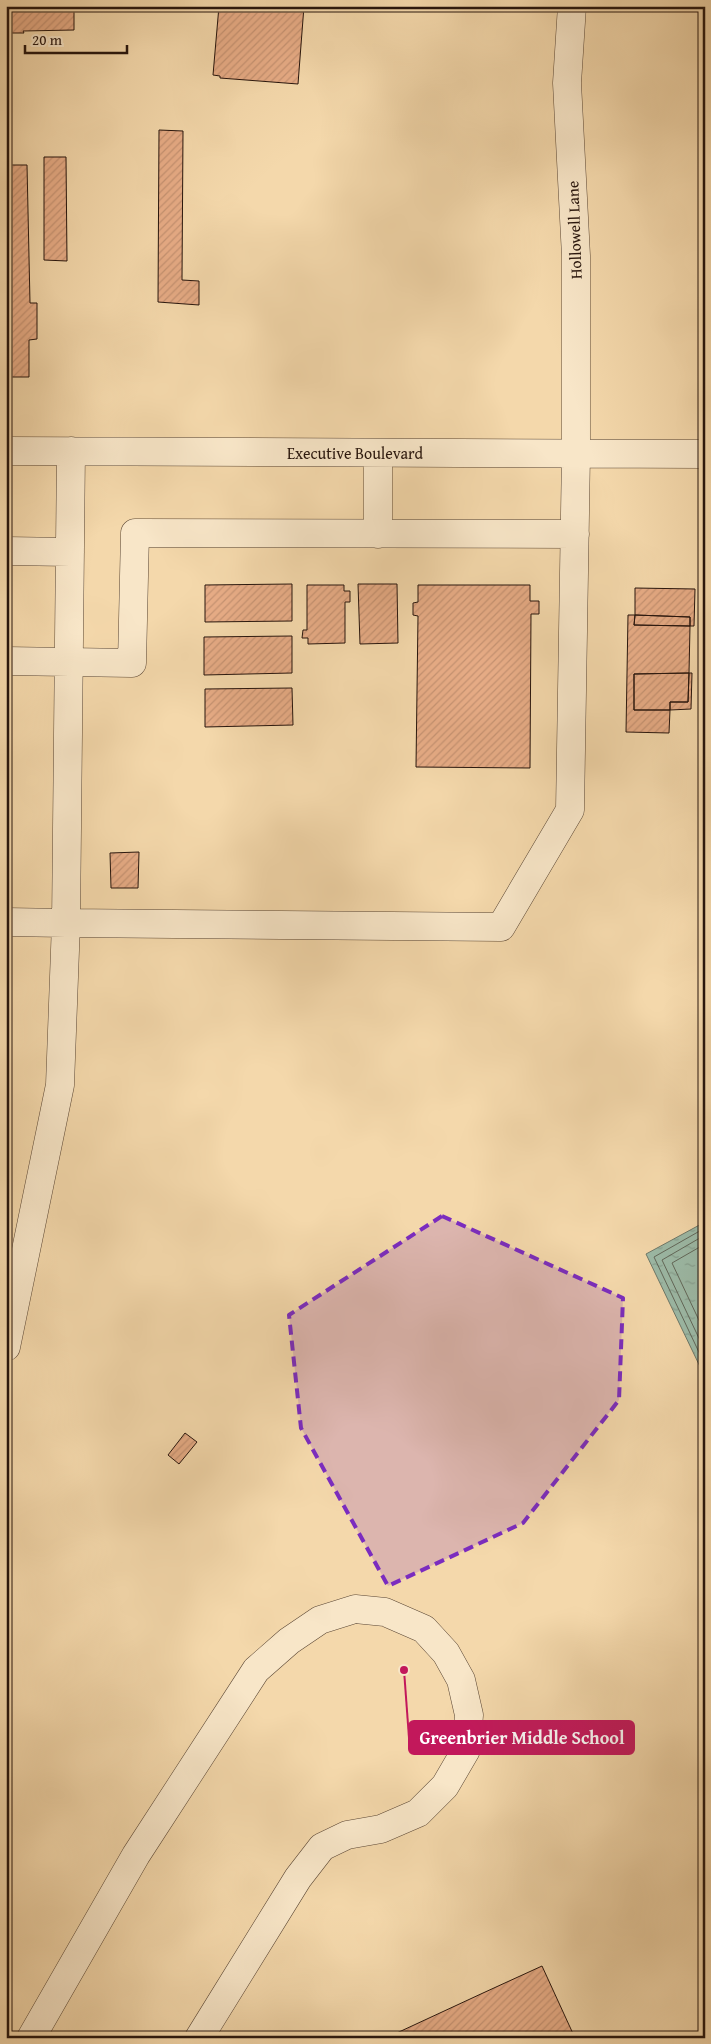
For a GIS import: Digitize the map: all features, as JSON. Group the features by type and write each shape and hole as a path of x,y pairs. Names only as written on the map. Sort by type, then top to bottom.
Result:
{"street":[{"name":"Hollowell Lane","path":"66,923 501,926 570,810 576,454 576,256 567,82 572,6"},
{"name":"Executive Boulevard","path":"6,451 705,454"},
{"path":"6,1348 60,1085 66,923 71,451"},
{"path":"378,453 378,534"},
{"path":"6,662 132,663 135,533 575,534"},
{"path":"6,551 70,552"},
{"path":"6,922 66,923"},
{"path":"31,2038 136,1855 256,1670 289,1640 320,1620 355,1609 385,1612 424,1629 446,1653 461,1680 469,1715 466,1750 445,1786 418,1813 381,1829 347,1835 322,1847 298,1878 199,2038"}],"highlighted area":[{"path":"442,1216 623,1298 619,1400 523,1523 388,1586 301,1428 289,1315"}],"water":[{"path":"705,1222 705,1377 646,1254"}],"building":[{"path":"6,6 74,6 74,30 6,33"},
{"path":"219,6 304,6 298,84 220,78 220,76 213,75"},
{"path":"159,130 183,131 182,280 199,281 199,305 158,302"},
{"path":"44,157 66,157 67,261 44,260"},
{"path":"6,165 27,165 30,303 37,303 37,339 29,340 29,377 6,377"},
{"path":"292,584 292,621 205,622 205,585"},
{"path":"358,584 397,584 398,643 360,644"},
{"path":"307,585 344,585 344,591 350,591 350,602 345,602 345,643 308,644 308,638 302,638 303,630 307,630"},
{"path":"418,585 530,585 530,601 539,601 539,614 531,614 530,768 416,767 418,616 413,615 413,603 418,602"},
{"path":"635,588 695,589 694,626 690,626 690,617 635,615"},
{"path":"628,615 635,615 634,625 690,626 689,673 634,674 634,710 670,710 669,733 626,732"},
{"path":"635,615 690,617 690,626 634,625"},
{"path":"292,636 292,673 204,675 204,637"},
{"path":"689,673 688,702 670,702 670,710 634,710 634,674"},
{"path":"689,673 692,673 691,709 670,710 670,702 688,702"},
{"path":"292,688 293,725 205,727 205,689"},
{"path":"139,852 138,888 111,888 110,853"},
{"path":"185,1433 197,1442 179,1464 168,1455"},
{"path":"542,1966 575,2038 386,2038 483,1993"}],"place":[{"name":"Greenbrier Middle School","path":"404,1670"}]}
